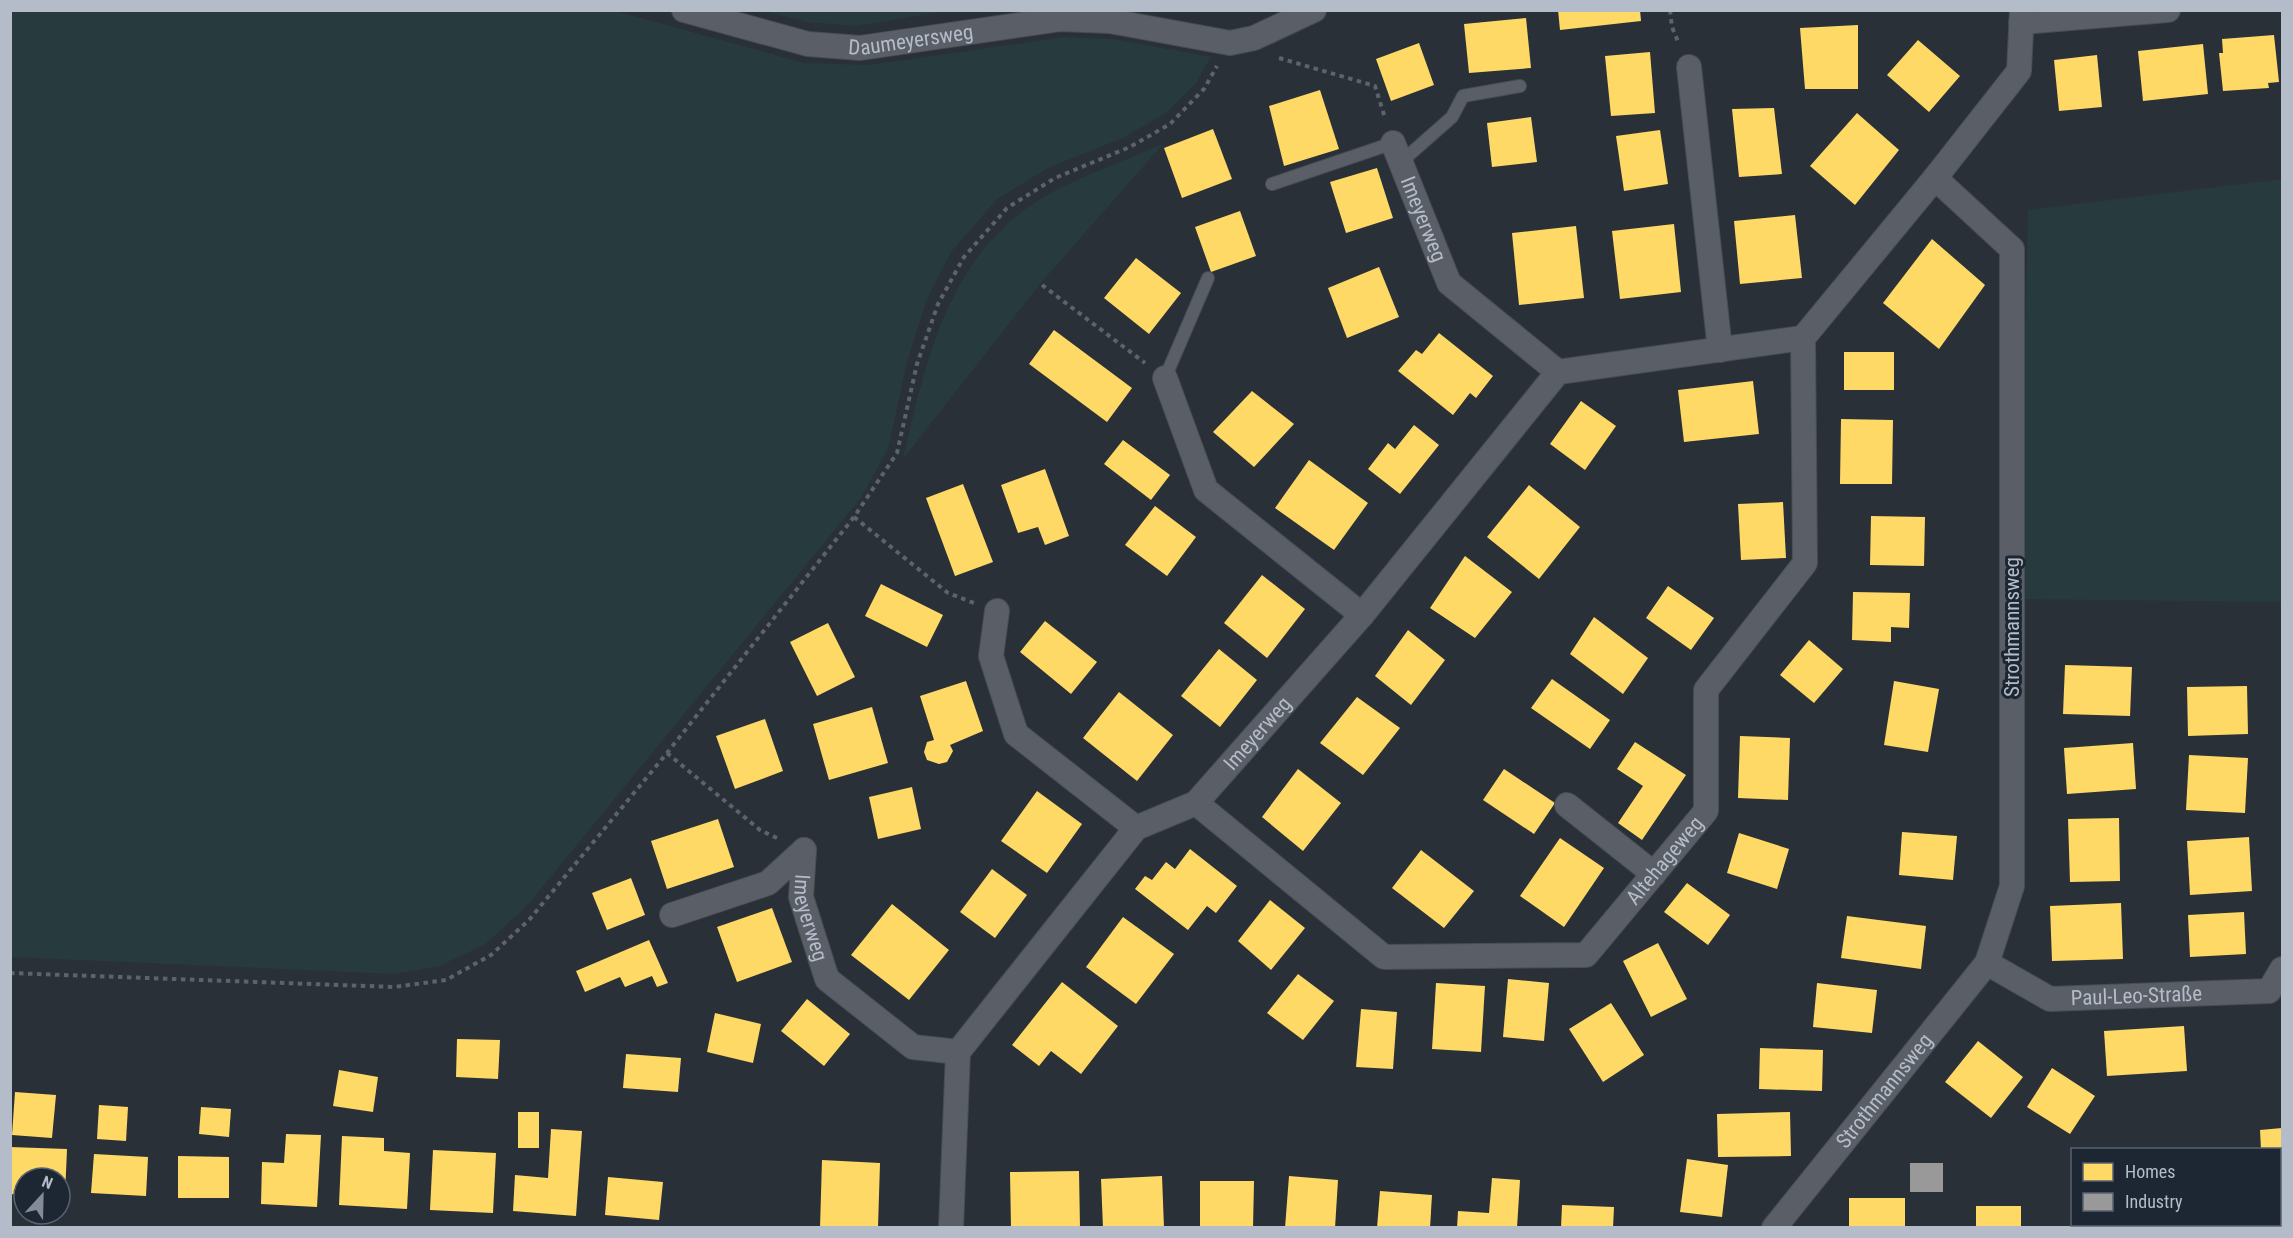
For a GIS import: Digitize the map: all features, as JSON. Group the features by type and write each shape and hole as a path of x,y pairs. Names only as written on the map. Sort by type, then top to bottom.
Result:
{"street":[{"name":"Daumeyersweg","path":"684,10 808,44 860,48 1060,19 1110,21 1230,43 1254,38 1314,10"},
{"path":"1558,372 1803,338 1935,178 2019,71 2021,16 2168,10"},
{"path":"1689,67 1720,350"},
{"name":"Imeyerweg","path":"804,850 801,897 826,979 913,1047 958,1052 1136,828 1196,803 1362,615 1558,372 1449,284 1397,153"},
{"name":"Strothmannsweg","path":"1774,1227 1987,963 2012,886 2012,249 1935,178"},
{"name":"Altehageweg","path":"1196,803 1384,957 1586,955 1706,811 1707,690 1805,563 1803,338"},
{"path":"1165,378 1206,490 1362,615"},
{"path":"997,611 991,656 1016,734 1136,828"},
{"path":"1567,805 1654,874"},
{"name":"Imeyerweg","path":"672,915 768,883 804,850"},
{"name":"Paul-Leo-Straße","path":"1987,963 2050,999 2269,991 2283,969"},
{"path":"951,1227 958,1052"}],"lane":[{"path":"1272,184 1397,153 1452,117 1463,96 1520,86"},
{"path":"1165,378 1208,279"}],"path":[{"path":"1670,10 1672,27 1689,67"},
{"path":"10,973 394,987 446,980 491,955 529,920 666,753 854,517 897,453 917,364 938,304 964,257 1007,208 1055,178 1130,147 1170,124 1204,89 1230,43"},
{"path":"1275,56 1375,86 1397,153"},
{"path":"1042,285 1165,378"},
{"path":"854,517 948,593 997,611"},
{"path":"666,753 760,831 804,850"}],"green space":[{"path":"612,10 804,63 869,65 1066,37 1113,39 1211,57 1196,83 1166,113 1123,138 1048,168 997,199 951,252 927,299 907,362 888,449 860,499 526,907 484,945 439,966 395,974 11,957 11,11"},
{"path":"764,11 945,11 855,26 808,22"},
{"path":"1163,144 1040,284 903,459 935,340 968,270 992,240 1021,212 1058,189"},
{"path":"2282,179 2282,602 2019,599 2028,210"}],"building: Homes":[{"path":"1558,10 1640,10 1641,21 1560,30"},
{"path":"1526,18 1531,68 1469,73 1464,24"},
{"path":"1858,25 1858,89 1805,89 1800,28"},
{"path":"2274,35 2279,82 2268,83 2269,88 2223,91 2219,53 2223,53 2222,39"},
{"path":"1918,40 1960,76 1929,112 1887,75"},
{"path":"1419,43 1434,85 1391,101 1376,59"},
{"path":"2203,44 2208,94 2143,101 2138,51"},
{"path":"1650,52 1655,113 1611,116 1605,56"},
{"path":"2097,55 2102,107 2059,111 2054,60"},
{"path":"1320,90 1339,149 1284,166 1269,106"},
{"path":"1774,108 1782,174 1739,177 1732,109"},
{"path":"1857,113 1899,150 1855,205 1810,166"},
{"path":"1531,117 1537,162 1492,167 1487,123"},
{"path":"1213,129 1232,179 1182,198 1164,148"},
{"path":"1660,130 1668,184 1624,191 1616,136"},
{"path":"1377,168 1393,218 1346,233 1330,182"},
{"path":"1240,211 1256,256 1211,272 1195,227"},
{"path":"1795,215 1802,278 1740,284 1734,221"},
{"path":"1674,224 1681,292 1620,299 1612,231"},
{"path":"1576,226 1584,298 1519,305 1512,233"},
{"path":"1932,239 1985,285 1939,349 1883,303"},
{"path":"1136,258 1181,293 1149,334 1104,298"},
{"path":"1379,267 1399,317 1347,338 1328,288"},
{"path":"1054,330 1132,388 1107,422 1029,364"},
{"path":"1439,333 1493,376 1476,398 1470,393 1453,415 1398,371 1416,350 1422,354"},
{"path":"1844,352 1894,352 1894,390 1844,390"},
{"path":"1753,381 1759,434 1684,442 1678,390"},
{"path":"1252,391 1294,424 1254,467 1213,432"},
{"path":"1581,401 1616,426 1585,470 1550,444"},
{"path":"1841,419 1893,420 1892,484 1840,484"},
{"path":"1414,425 1439,445 1400,494 1368,469 1388,443 1395,449"},
{"path":"1123,440 1170,475 1151,500 1104,464"},
{"path":"1309,460 1368,503 1334,550 1275,508"},
{"path":"1045,469 1069,536 1045,545 1038,527 1018,533 1001,485"},
{"path":"963,484 993,562 955,576 926,498"},
{"path":"1529,485 1580,527 1539,579 1487,537"},
{"path":"1783,502 1786,558 1741,560 1738,504"},
{"path":"1155,506 1196,537 1167,576 1125,545"},
{"path":"1871,516 1925,517 1924,566 1870,565"},
{"path":"1465,556 1512,592 1475,638 1430,608"},
{"path":"1262,575 1305,609 1267,658 1224,623"},
{"path":"881,584 943,615 927,647 865,616"},
{"path":"1668,586 1714,618 1691,650 1646,618"},
{"path":"1853,592 1910,593 1909,628 1891,627 1891,642 1852,640"},
{"path":"1594,617 1648,658 1623,694 1570,654"},
{"path":"1045,621 1097,662 1071,694 1020,652"},
{"path":"828,623 855,677 817,696 790,642"},
{"path":"1408,630 1445,660 1411,705 1375,676"},
{"path":"1809,640 1843,669 1814,703 1780,675"},
{"path":"1219,649 1257,680 1220,727 1181,696"},
{"path":"2065,665 2132,667 2130,716 2063,714"},
{"path":"1552,679 1610,720 1590,749 1531,708"},
{"path":"966,681 983,731 950,745 953,751 947,762 939,764 927,760 924,752 927,742 934,740 920,696"},
{"path":"1894,681 1939,689 1928,752 1884,745"},
{"path":"2247,686 2248,734 2188,736 2187,687"},
{"path":"1119,692 1173,735 1137,781 1083,738"},
{"path":"1357,697 1400,728 1363,775 1320,743"},
{"path":"872,707 888,763 829,780 813,724"},
{"path":"765,719 783,771 735,789 716,736"},
{"path":"1740,736 1790,738 1788,800 1738,798"},
{"path":"1635,742 1686,775 1642,840 1618,823 1643,786 1617,769"},
{"path":"2133,743 2136,789 2067,794 2064,748"},
{"path":"2189,755 2248,758 2245,813 2186,810"},
{"path":"1298,769 1341,803 1303,851 1262,817"},
{"path":"1504,769 1555,803 1534,834 1483,800"},
{"path":"912,787 921,829 878,839 869,797"},
{"path":"1037,791 1082,824 1047,873 1001,841"},
{"path":"2119,818 2120,881 2070,882 2068,819"},
{"path":"718,819 734,867 667,889 651,841"},
{"path":"1902,832 1957,836 1953,880 1899,875"},
{"path":"1739,833 1789,849 1777,889 1727,873"},
{"path":"2249,837 2252,891 2190,895 2187,841"},
{"path":"1560,838 1604,868 1564,927 1520,896"},
{"path":"1190,849 1237,886 1216,913 1207,906 1188,930 1135,889 1145,876 1152,880 1166,862 1175,869"},
{"path":"1421,850 1474,891 1444,928 1392,888"},
{"path":"992,869 1027,895 995,938 960,912"},
{"path":"631,878 645,915 607,930 592,893"},
{"path":"1687,883 1730,915 1708,945 1664,912"},
{"path":"1270,900 1305,928 1271,970 1238,941"},
{"path":"2121,903 2123,959 2052,961 2050,906"},
{"path":"892,904 949,950 909,1000 851,955"},
{"path":"772,908 792,962 737,982 717,927"},
{"path":"2244,912 2246,954 2190,957 2188,915"},
{"path":"1847,916 1926,926 1921,969 1841,958"},
{"path":"1123,917 1174,954 1136,1004 1086,967"},
{"path":"649,940 668,983 657,987 652,976 625,987 620,977 585,992 576,971"},
{"path":"1658,943 1687,999 1651,1017 1623,961"},
{"path":"1298,974 1334,1001 1303,1040 1267,1013"},
{"path":"1508,979 1549,983 1544,1041 1503,1037"},
{"path":"1062,982 1118,1026 1081,1074 1051,1051 1039,1066 1012,1045"},
{"path":"1436,983 1485,986 1481,1052 1432,1049"},
{"path":"1817,983 1877,990 1872,1033 1813,1027"},
{"path":"807,999 850,1034 824,1066 781,1031"},
{"path":"1611,1003 1644,1055 1603,1082 1569,1029"},
{"path":"1361,1009 1397,1012 1393,1069 1356,1067"},
{"path":"715,1013 761,1024 753,1063 707,1052"},
{"path":"2184,1026 2187,1071 2107,1076 2104,1031"},
{"path":"457,1039 500,1040 498,1079 456,1077"},
{"path":"1978,1041 2023,1077 1991,1118 1945,1082"},
{"path":"1760,1048 1823,1050 1822,1091 1759,1089"},
{"path":"626,1054 681,1058 678,1092 623,1088"},
{"path":"2052,1068 2095,1096 2070,1134 2027,1107"},
{"path":"339,1070 378,1077 373,1112 333,1106"},
{"path":"15,1092 56,1095 52,1138 12,1135"},
{"path":"99,1105 128,1107 126,1141 97,1139"},
{"path":"201,1107 231,1109 229,1137 199,1134"},
{"path":"518,1112 539,1112 539,1148 518,1148"},
{"path":"1790,1112 1791,1156 1718,1157 1717,1114"},
{"path":"2282,1128 2282,1171 2281,1148 2261,1148 2260,1130"},
{"path":"551,1129 582,1131 576,1216 513,1211 515,1175 548,1178"},
{"path":"286,1134 321,1135 317,1207 261,1204 262,1162 284,1163"},
{"path":"342,1136 384,1138 384,1151 410,1153 407,1209 339,1205"},
{"path":"10,1147 67,1149 66,1166 12,1166 12,1194 10,1194"},
{"path":"433,1150 496,1153 493,1213 430,1210"},
{"path":"94,1154 148,1157 146,1196 91,1193"},
{"path":"178,1156 229,1157 229,1198 178,1198"},
{"path":"1687,1159 1728,1165 1722,1217 1680,1212"},
{"path":"822,1160 880,1163 878,1228 820,1228"},
{"path":"1079,1171 1080,1228 1011,1228 1010,1172"},
{"path":"1162,1176 1164,1228 1103,1228 1101,1179"},
{"path":"1289,1176 1338,1180 1335,1228 1285,1228"},
{"path":"608,1177 663,1182 659,1220 605,1215"},
{"path":"1492,1178 1520,1180 1517,1228 1457,1228 1458,1211 1489,1213"},
{"path":"1200,1181 1254,1181 1253,1228 1200,1228"},
{"path":"1380,1191 1432,1195 1430,1228 1377,1228"},
{"path":"1849,1198 1905,1198 1905,1228 1849,1228"},
{"path":"1562,1205 1614,1207 1613,1228 1561,1228"},
{"path":"1976,1206 2021,1206 2021,1228 1976,1228"},
{"path":"2160,1226 2202,1226 2202,1228 2161,1228"},
{"path":"2231,1226 2267,1226 2267,1228 2231,1228"}],"building: Industry":[{"path":"1910,1163 1943,1163 1943,1192 1910,1192"}]}
